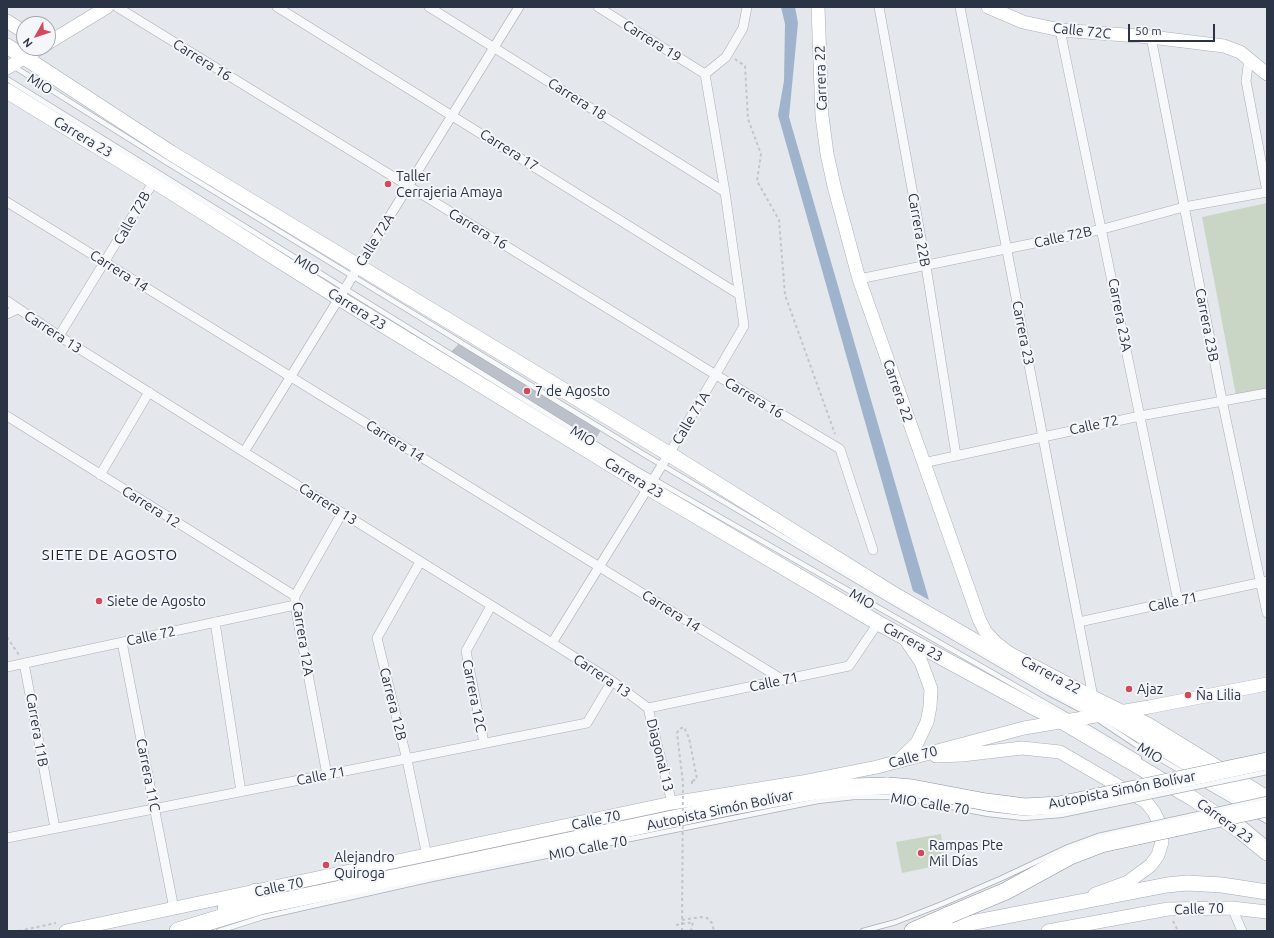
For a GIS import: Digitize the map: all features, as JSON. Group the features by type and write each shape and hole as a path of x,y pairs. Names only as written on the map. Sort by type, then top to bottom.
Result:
{"highway":[{"name":"Autopista Simón Bolívar","path":"178,931 260,906 729,807 783,797 844,788 889,792 912,788 986,802 1025,807 1058,805 1267,761"},
{"path":"729,807 752,790 783,797"},
{"path":"913,931 946,910 1006,891 1070,856 1101,844 1267,808"},
{"path":"198,925 256,892"}],"main road":[{"path":"12,59 171,153 356,271 666,460 895,595 1051,685 1097,709 1267,812"},
{"name":"Carrera 23","path":"7,91 342,293 878,623 1031,706 1069,720 1192,798 1240,831 1267,853"},
{"path":"929,931 1167,885 1187,883 1236,886 1267,892"}],"street":[{"path":"56,38 107,7"},
{"name":"Carrera 16","path":"117,7 716,375 840,449"},
{"name":"Carrera 17","path":"277,7 453,115 740,295"},
{"name":"Carrera 18","path":"429,7 725,192"},
{"name":"Calle 72A","path":"244,452 520,7"},
{"name":"Carrera 19","path":"598,7 705,74"},
{"path":"705,74 726,57 744,28 747,7"},
{"name":"Carrera 22","path":"818,7 822,116 827,154 859,279 923,463 985,631 995,642 1009,653 1097,709"},
{"name":"Carrera 22B","path":"879,7 926,266 956,454"},
{"name":"Carrera 23","path":"960,7 1078,622 1097,709"},
{"name":"Calle 72C","path":"988,7 1023,22 1060,30 1151,37 1224,46 1240,52 1267,74"},
{"path":"7,21 16,27"},
{"name":"Carrera 23A","path":"1060,30 1103,229 1178,601"},
{"path":"56,33 65,32"},
{"name":"Carrera 23B","path":"1151,37 1222,400 1264,581 1267,613"},
{"path":"1249,58 1246,81 1267,192"},
{"name":"Calle 71A","path":"552,643 666,460 744,326 725,192 705,74"},
{"name":"Calle 72B","path":"59,336 106,262 154,181"},
{"name":"Calle 72B","path":"859,279 1103,229 1184,207 1267,192"},
{"name":"Carrera 14","path":"8,203 783,680"},
{"name":"Carrera 13","path":"7,301 59,336 612,681 648,708"},
{"path":"7,314 18,309"},
{"path":"100,475 150,392"},
{"name":"Calle 72","path":"923,463 956,454 1140,416 1267,393"},
{"name":"Carrera 12","path":"7,416 295,601"},
{"path":"840,449 872,550"},
{"name":"Carrera 12A","path":"327,775 295,601 342,513"},
{"name":"Carrera 12B","path":"420,562 377,638 407,760 427,856"},
{"name":"Calle 71","path":"1078,622 1264,581"},
{"name":"Calle 72","path":"7,666 215,622 295,601"},
{"name":"Carrera 12C","path":"484,744 466,651 491,606"},
{"path":"215,622 241,792"},
{"name":"Calle 71","path":"648,708 849,666 878,623"},
{"path":"895,763 917,743 928,722 930,707 931,689 921,662 904,637"},
{"name":"Carrera 11C","path":"122,642 174,909"},
{"name":"Carrera 11B","path":"24,663 55,828"},
{"name":"Calle 71","path":"7,838 154,808 407,760 586,723 612,681"},
{"name":"Calle 70","path":"66,931 427,856 672,803 802,782 895,763 1024,728 1069,720 1097,709 1125,711 1267,684"},
{"name":"Diagonal 13","path":"648,708 672,803"},
{"path":"1097,709 1125,711 1267,798"},
{"path":"917,757 962,755 1022,748 1049,749 1060,752 1146,802 1154,812 1159,823 1162,842 1158,854 1151,865 1128,882 1057,906"},
{"path":"1232,908 1267,912"},
{"path":"1232,908 1242,931"},
{"name":"Calle 70","path":"1048,931 1168,909 1232,908"}],"lane":[{"name":"MIO","path":"7,79 342,293"},
{"name":"MIO","path":"651,483 1145,762"},
{"name":"MIO","path":"1097,709 1136,745 1267,821"},
{"name":"MIO Calle 70","path":"219,931 263,918 432,879 810,802 889,792 910,799 988,814 1024,818 1061,815 1267,772"},
{"name":"MIO","path":"1165,774 1193,791"},
{"path":"863,931 946,910 1002,878 1068,847 1098,836 1267,798"},
{"path":"1213,804 1240,820 1267,843"}],"path":[{"path":"726,57 736,59 745,66 748,119 761,154 757,181 779,220 785,295 840,449"},
{"path":"7,637 24,663"},
{"path":"682,931 683,783 677,733 679,729 684,727 689,738 697,779 692,781"},
{"path":"682,920 707,918 712,923 714,931"},
{"path":"676,925 693,922 691,931"}],"green space":[{"path":"1267,203 1267,389 1236,395 1202,217"},
{"name":"Rampas Pte Mil Días","path":"941,834 945,864 902,873 896,842"}],"water":[{"path":"781,7 795,7 798,23 789,117 929,600 913,591 778,115 784,81 785,24"}],"building":[{"name":"7 de Agosto","path":"459,343 601,430 595,440 453,353"}],"place":[{"name":"Taller Cerrajeria Amaya","path":"388,184"},
{"name":"7 de Agosto","path":"527,391"},
{"name":"Siete de Agosto","path":"99,601"},
{"name":"Ajaz","path":"1129,689"},
{"name":"Ña Lilia","path":"1188,695"},
{"name":"Rampas Pte Mil Días","path":"921,853"},
{"name":"Alejandro Quiroga","path":"326,865"}],"district":[{"name":"SIETE DE AGOSTO","path":"110,555"}]}
